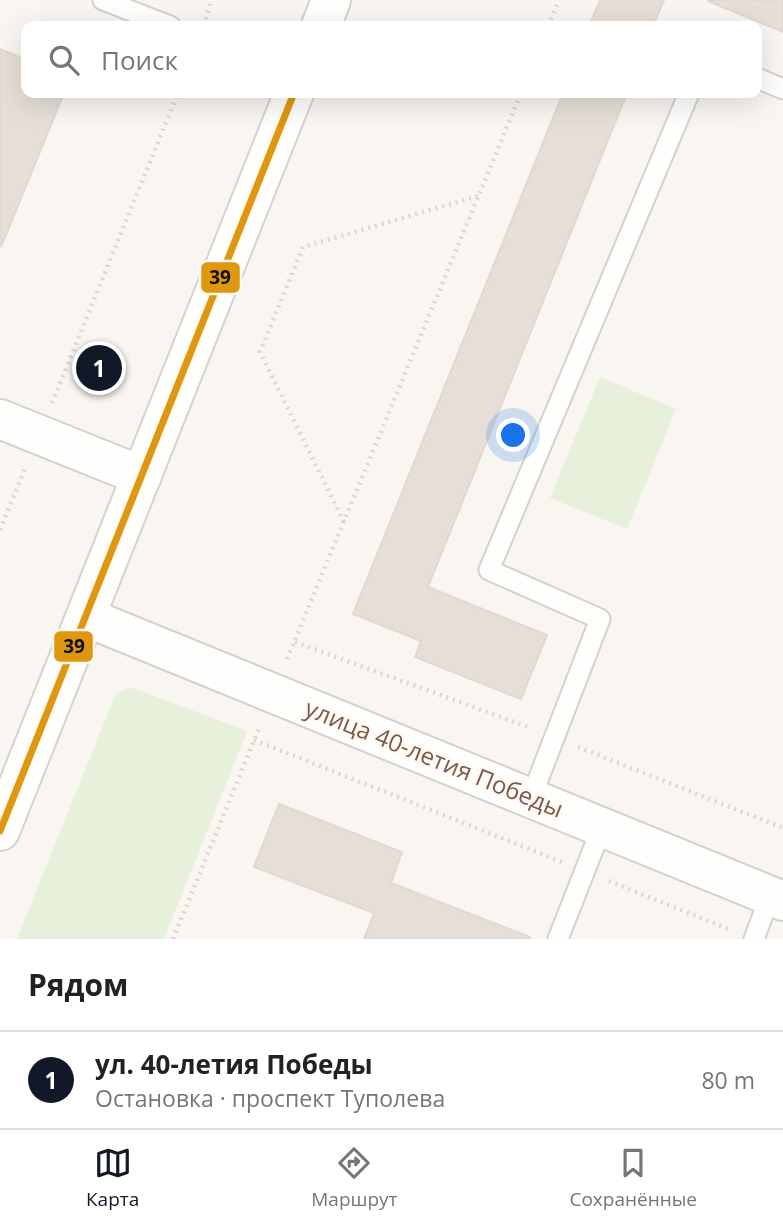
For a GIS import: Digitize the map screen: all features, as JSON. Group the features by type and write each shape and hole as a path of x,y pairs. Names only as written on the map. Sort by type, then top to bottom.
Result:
{"street":[{"path":"323,21 331,0"},
{"path":"0,831 293,98"},
{"path":"0,419 142,476"},
{"name":"улица 40-летия Победы","path":"86,617 777,899"}],"lane":[{"path":"103,0 157,21"},
{"path":"762,80 783,89"},
{"path":"531,798 600,619 489,570 688,98"},
{"path":"558,939 602,827"},
{"path":"748,937 777,899"}],"path":[{"path":"205,21 211,0"},
{"path":"550,21 559,0"},
{"path":"0,530 176,98"},
{"path":"519,98 295,642 554,736 580,749 783,828"},
{"path":"344,522 260,352 303,247 479,196"},
{"path":"173,939 254,740 748,937"}],"green space":[{"path":"600,377 676,409 627,529 550,498"},
{"path":"133,688 247,731 164,939 17,939 115,696 123,690"}],"building":[{"path":"600,0 664,0 655,21 591,21"},
{"path":"783,0 783,32 762,21 708,1"},
{"path":"0,49 21,58 21,98 62,98 1,247"},
{"path":"561,98 625,98 428,587 547,635 521,699 415,657 421,641 353,614"},
{"path":"279,804 402,852 391,883 530,939 364,939 374,913 254,867"}],"transit line":[{"name":"39","path":"0,831 292,98"}],"place":[{"name":"ул. 40-летия Победы","path":"99,368"}]}
